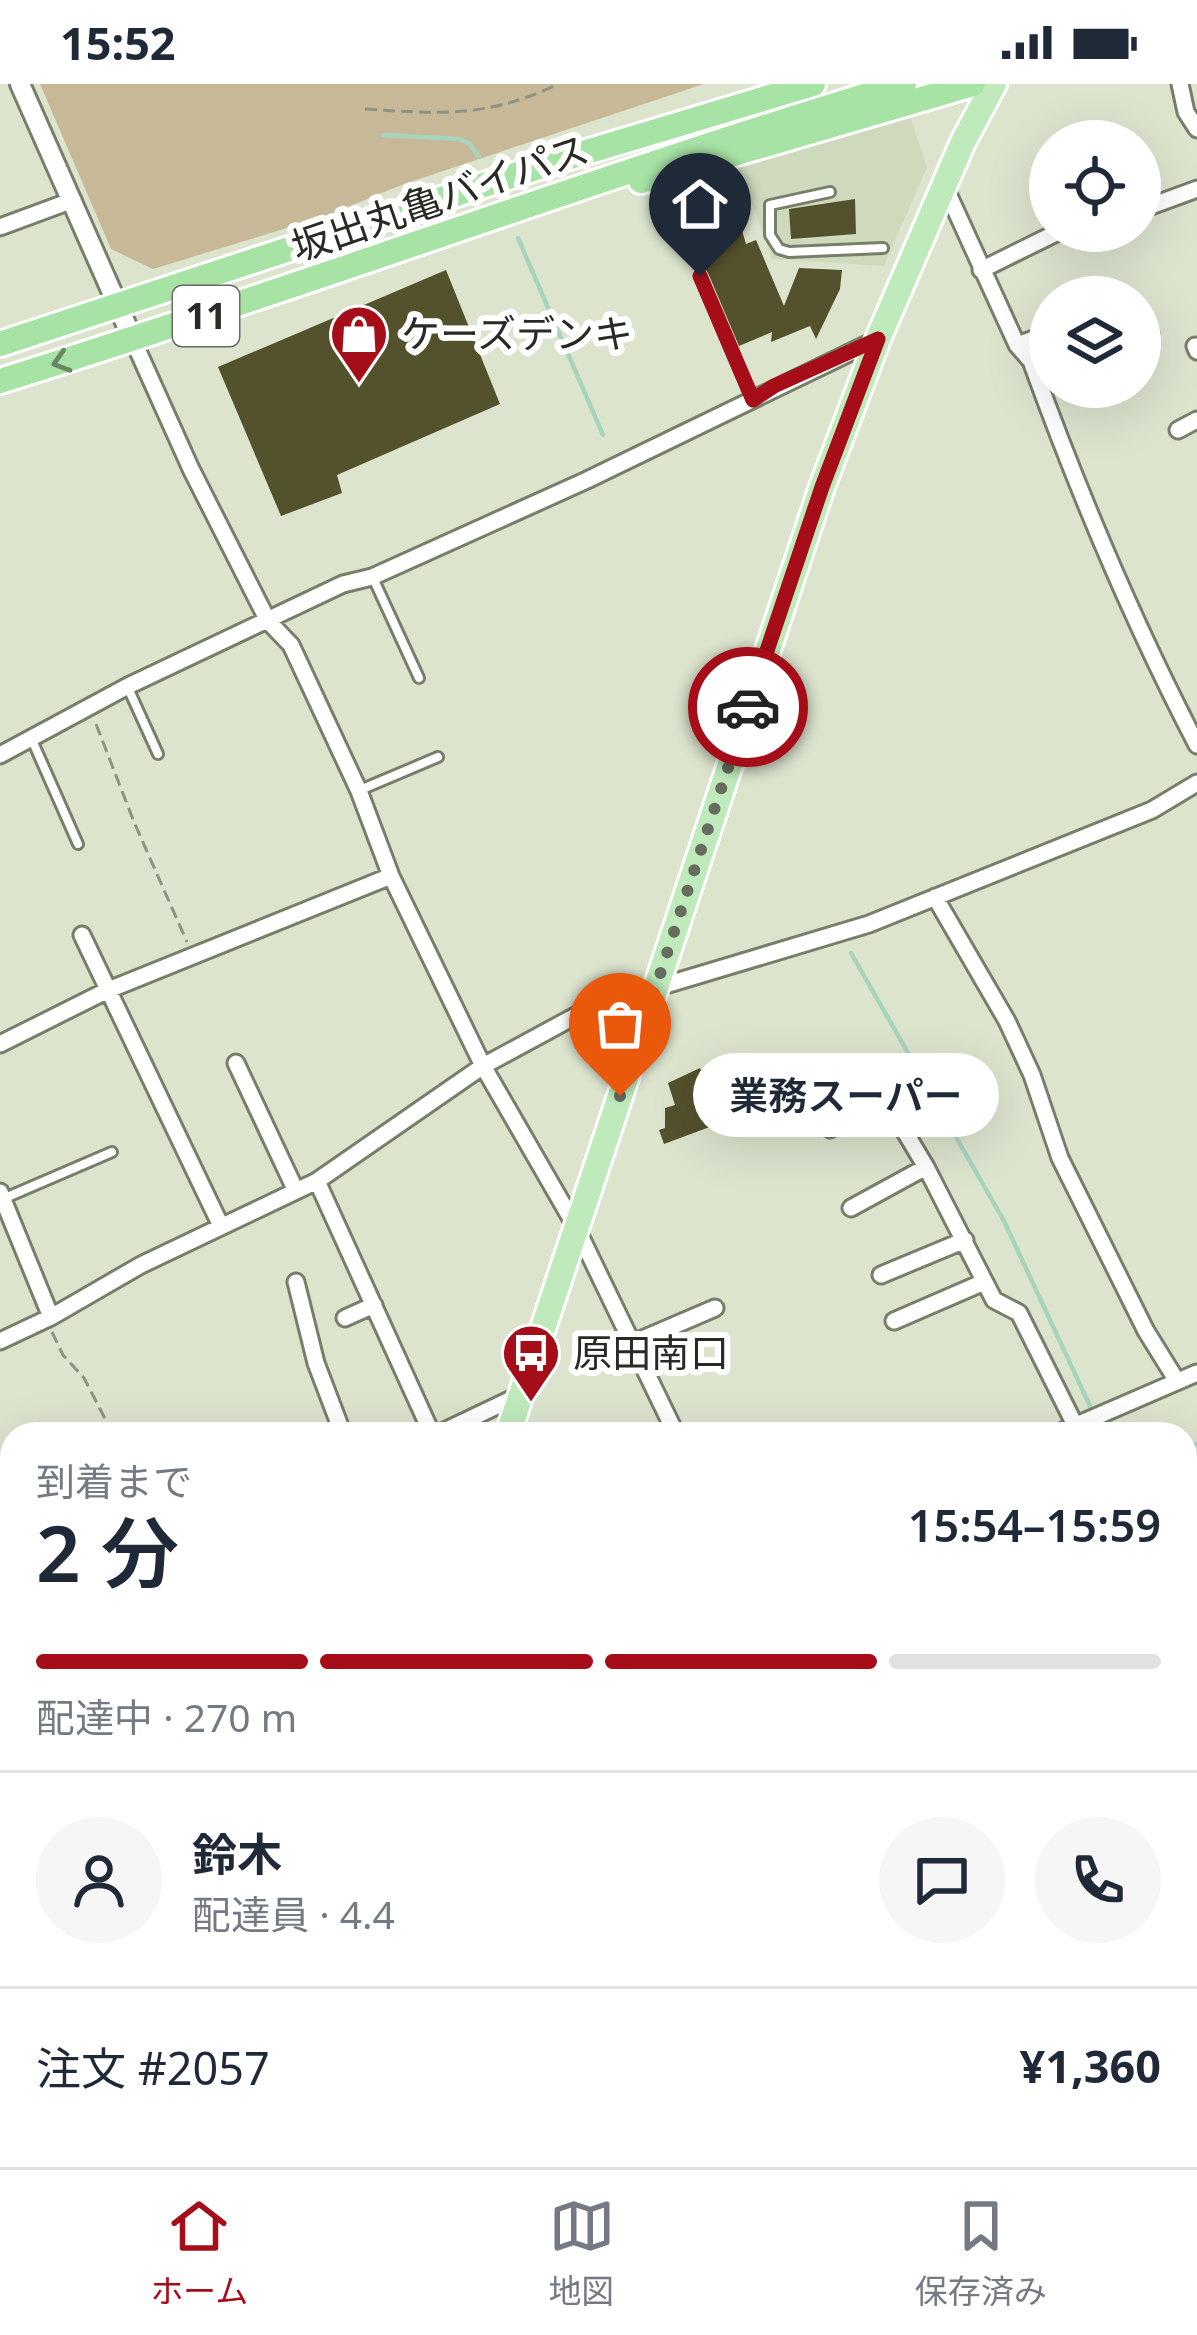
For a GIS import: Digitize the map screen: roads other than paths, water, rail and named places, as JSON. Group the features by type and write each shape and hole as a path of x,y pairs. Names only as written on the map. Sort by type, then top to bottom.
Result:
{"highway":[{"name":"坂出丸亀バイパス","path":"0,381 412,248 671,155 760,104 813,84"},
{"name":"坂出丸亀バイパス","path":"0,344 381,220 482,175 635,122 904,84"},
{"path":"412,248 973,84"}],"main road":[{"path":"512,1422 822,487 878,339 963,142 994,84"},
{"path":"940,94 953,98 963,109 963,142"}],"street":[{"path":"20,84 191,469 268,622 290,645 359,791 391,876 483,1066 577,1229 670,1422"},
{"path":"1180,84 1186,112 1197,129"},
{"path":"945,187 1017,345 1029,359"},
{"path":"1161,203 1197,189"},
{"path":"0,227 73,200"},
{"path":"981,270 1029,246"},
{"path":"0,755 128,686 878,339"},
{"path":"1017,345 1029,341"},
{"path":"1058,408 1158,668 1197,745"},
{"path":"1178,430 1197,420"},
{"path":"0,1341 141,1265 317,1181 483,1066 592,1007 869,924 1152,810 1197,783"},
{"path":"0,1044 192,954 391,876"},
{"path":"935,897 1007,1021 1032,1075 1060,1158 1146,1331 1177,1381"},
{"path":"82,935 221,1226"},
{"path":"236,1063 296,1191"},
{"path":"877,1084 994,1300 1019,1313 1074,1422"},
{"path":"830,1129 886,1100"},
{"path":"851,1208 926,1167"},
{"path":"317,1181 429,1422"},
{"path":"2,1195 49,1318"},
{"path":"881,1275 965,1240"},
{"path":"296,1282 316,1363 338,1422"},
{"path":"894,1321 984,1282"},
{"path":"345,1318 374,1305"},
{"path":"631,1343 715,1308"},
{"path":"1082,1422 1197,1373"},
{"path":"461,1422 522,1394"}],"lane":[{"path":"830,192 770,205 770,235 779,249 883,248"},
{"path":"700,276 753,400"},
{"path":"372,577 419,678"},
{"path":"128,686 158,754"},
{"path":"32,739 78,844"},
{"path":"359,791 438,757"},
{"path":"2,1195 112,1152"}],"waterway":[{"path":"383,135 460,139 479,157"},
{"path":"518,238 603,435"},
{"path":"851,953 1004,1221 1097,1422"}],"place":[{"name":"ケーズデンキ","path":"359,385"},
{"name":"業務スーパー","path":"620,1096"},
{"name":"原田南口","path":"531,1404"}]}
